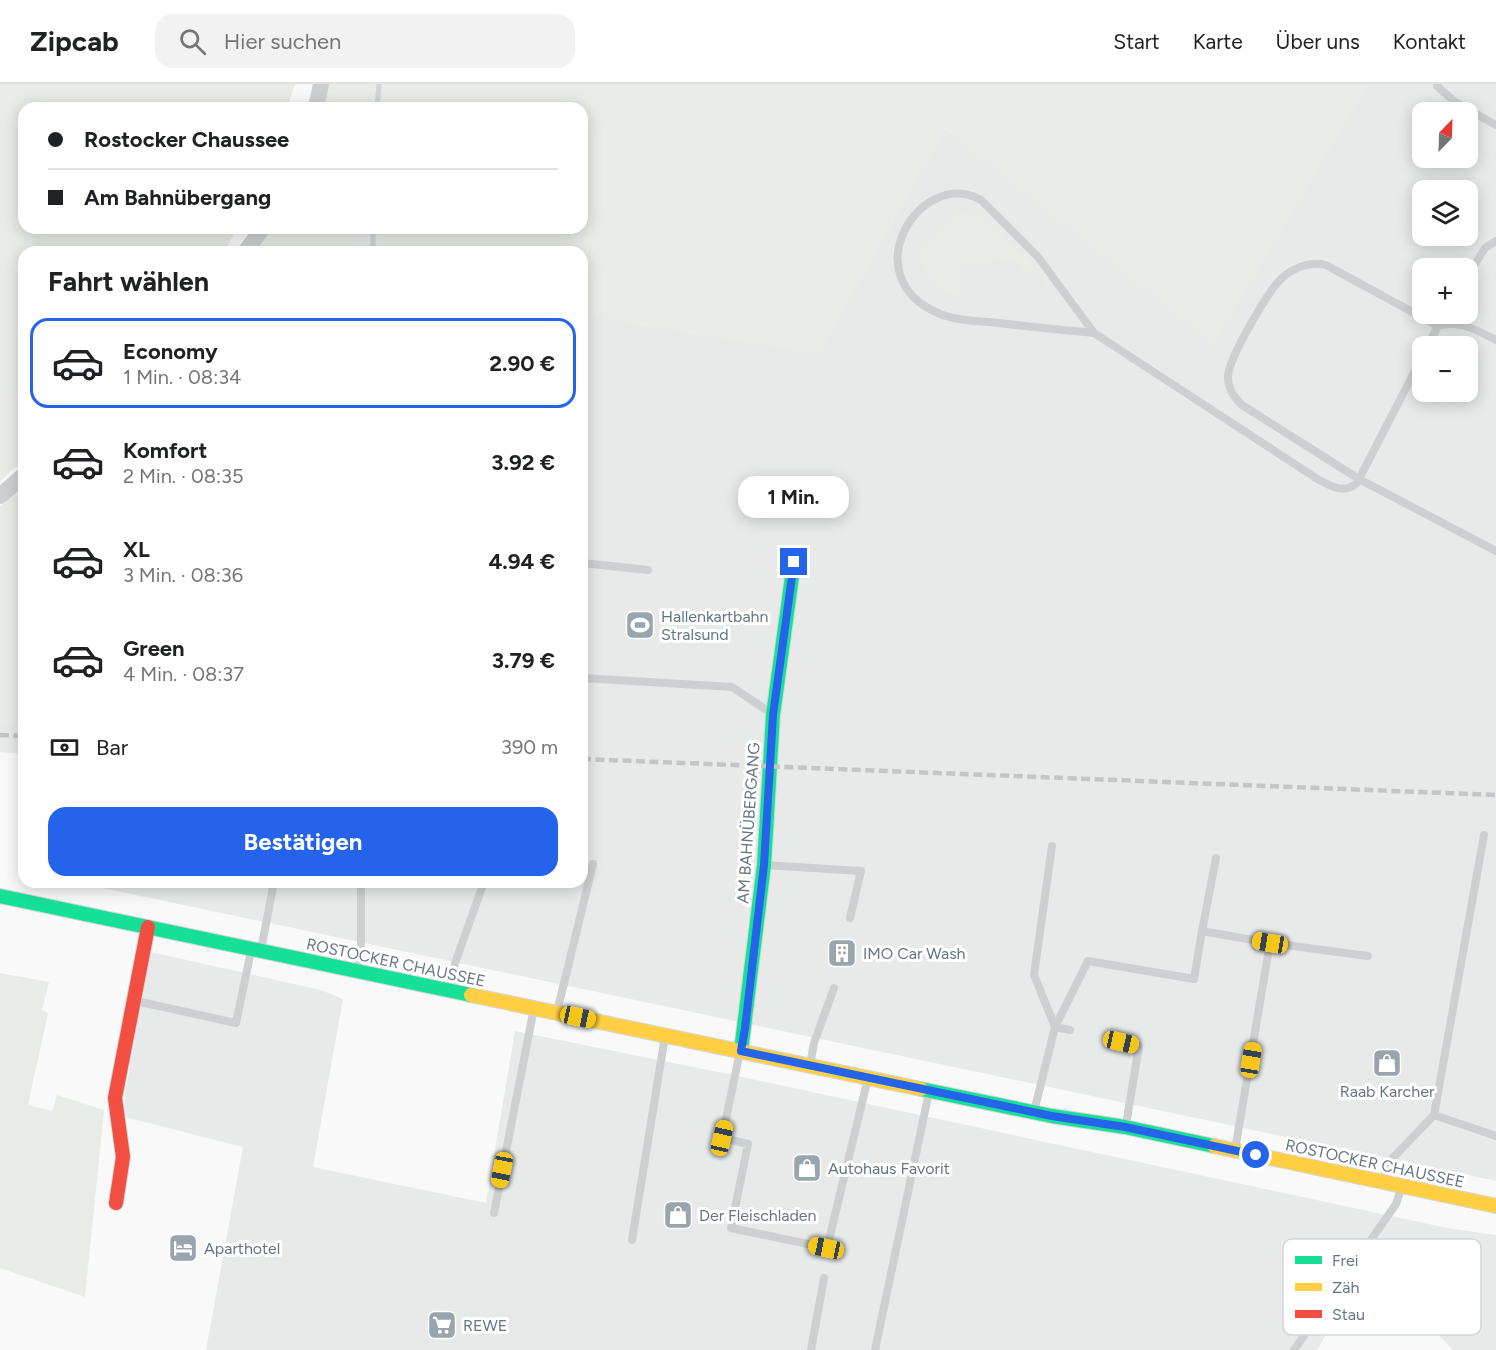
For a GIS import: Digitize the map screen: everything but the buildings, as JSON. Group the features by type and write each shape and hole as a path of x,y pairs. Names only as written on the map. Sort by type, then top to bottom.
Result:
{"main road":[{"name":"AM BAHNÜBERGANG","path":"741,1051 764,865 773,715 794,562"},
{"name":"ROSTOCKER CHAUSSEE","path":"0,896 1034,1112 1125,1127 1496,1206"},
{"path":"116,1203 123,1156 115,1098 148,927"}],"street":[{"path":"317,102 321,84"},
{"path":"0,496 18,480"}],"lane":[{"path":"1438,84 1437,86 1455,102 1496,125"},
{"path":"1094,333 956,319 933,311 918,301 902,281 896,259 901,237 916,214 935,199 950,193 975,196 1038,257 1094,333 1319,480 1343,489 1352,487 1359,479 1412,376"},
{"path":"1478,259 1485,248 1496,241"},
{"path":"1438,326 1326,265 1313,263 1289,273 1277,283 1236,351 1229,369 1230,389 1235,399 1242,405 1359,479 1496,551"},
{"path":"1433,336 1438,326 1446,323 1463,325 1496,340"},
{"path":"588,564 648,570"},
{"path":"588,678 732,687 773,715"},
{"path":"1383,1181 1387,1164 1434,1115 1484,835"},
{"path":"1052,846 1034,975 1055,1027"},
{"path":"1034,1112 1055,1027 1088,961 1194,979 1216,858"},
{"path":"588,885 593,864"},
{"path":"764,865 861,871 850,918"},
{"path":"132,1001 236,1023 272,888"},
{"path":"357,971 362,944 358,888"},
{"path":"450,990 454,963 481,888"},
{"path":"557,1012 587,888"},
{"path":"1202,932 1368,956"},
{"path":"1235,1151 1270,943"},
{"path":"810,1065 814,1043 834,988"},
{"path":"494,1213 534,1008"},
{"path":"1055,1027 1070,1030"},
{"path":"632,1240 665,1035"},
{"path":"1121,1042 1139,1046 1125,1127"},
{"path":"741,1051 722,1138 748,1144 730,1228 826,1248 868,1077"},
{"path":"875,1350 930,1090"},
{"path":"1434,1115 1496,1136"},
{"path":"1372,1239 1396,1204 1402,1186"},
{"path":"811,1350 824,1278"},
{"path":"1294,1350 1304,1335"}],"shaded area":[{"path":"0,84 295,84 289,102 18,102 18,234 234,234 227,246 18,246 18,464 0,481"},
{"path":"321,84 1367,84 1214,345 945,128 818,353 588,315 588,246 250,246 258,234 588,234 588,102 317,102"},
{"path":"1367,84 1496,84 1496,1181 103,888 588,888 588,315 818,353 945,128 1214,344"},
{"path":"965,211 971,212 1047,274 1050,284 1047,290 1045,290 1046,277 1043,274 1019,270 1019,262 991,260 991,265 960,263 958,295 944,293 932,281 925,269 921,253 939,228"},
{"path":"18,489 18,722 0,721 0,506"},
{"path":"0,721 18,722 18,754 0,752"},
{"path":"151,952 321,990 343,999 313,1167 486,1203 515,1031 728,1074 1447,1228 1496,1235 1496,1350 1453,1350 1439,1335 1481,1335 1481,1239 1283,1239 1283,1335 1326,1335 1317,1350 206,1350 243,1147 125,1117 125,1093"},
{"path":"0,973 49,982 42,1010 48,1013 28,1105 52,1111 57,1095 104,1110 85,1297 0,1268"}],"waterway":[{"path":"378,102 379,84"},
{"path":"373,234 373,246"}],"railway":[{"path":"0,735 18,736"},
{"path":"588,759 1496,795"}],"traffic: fast":[{"path":"741,1051 764,865 773,715 794,562"},
{"path":"0,896 471,995"},
{"path":"921,1089 1214,1146"}],"traffic: slow":[{"path":"471,995 921,1089"},
{"path":"1214,1146 1496,1206"}],"traffic: jam":[{"path":"116,1203 123,1157 115,1098 148,927"}],"place":[{"name":"Hallenkartbahn Stralsund","path":"640,625"},
{"name":"IMO Car Wash","path":"842,953"},
{"name":"Raab Karcher","path":"1387,1063"},
{"name":"Autohaus Favorit","path":"807,1168"},
{"name":"Der Fleischladen","path":"678,1215"},
{"name":"Aparthotel","path":"183,1248"},
{"name":"REWE","path":"442,1325"}],"route":[{"path":"794,562 773,715 764,865 741,1051 1052,1116 1125,1127 1256,1155"}]}
